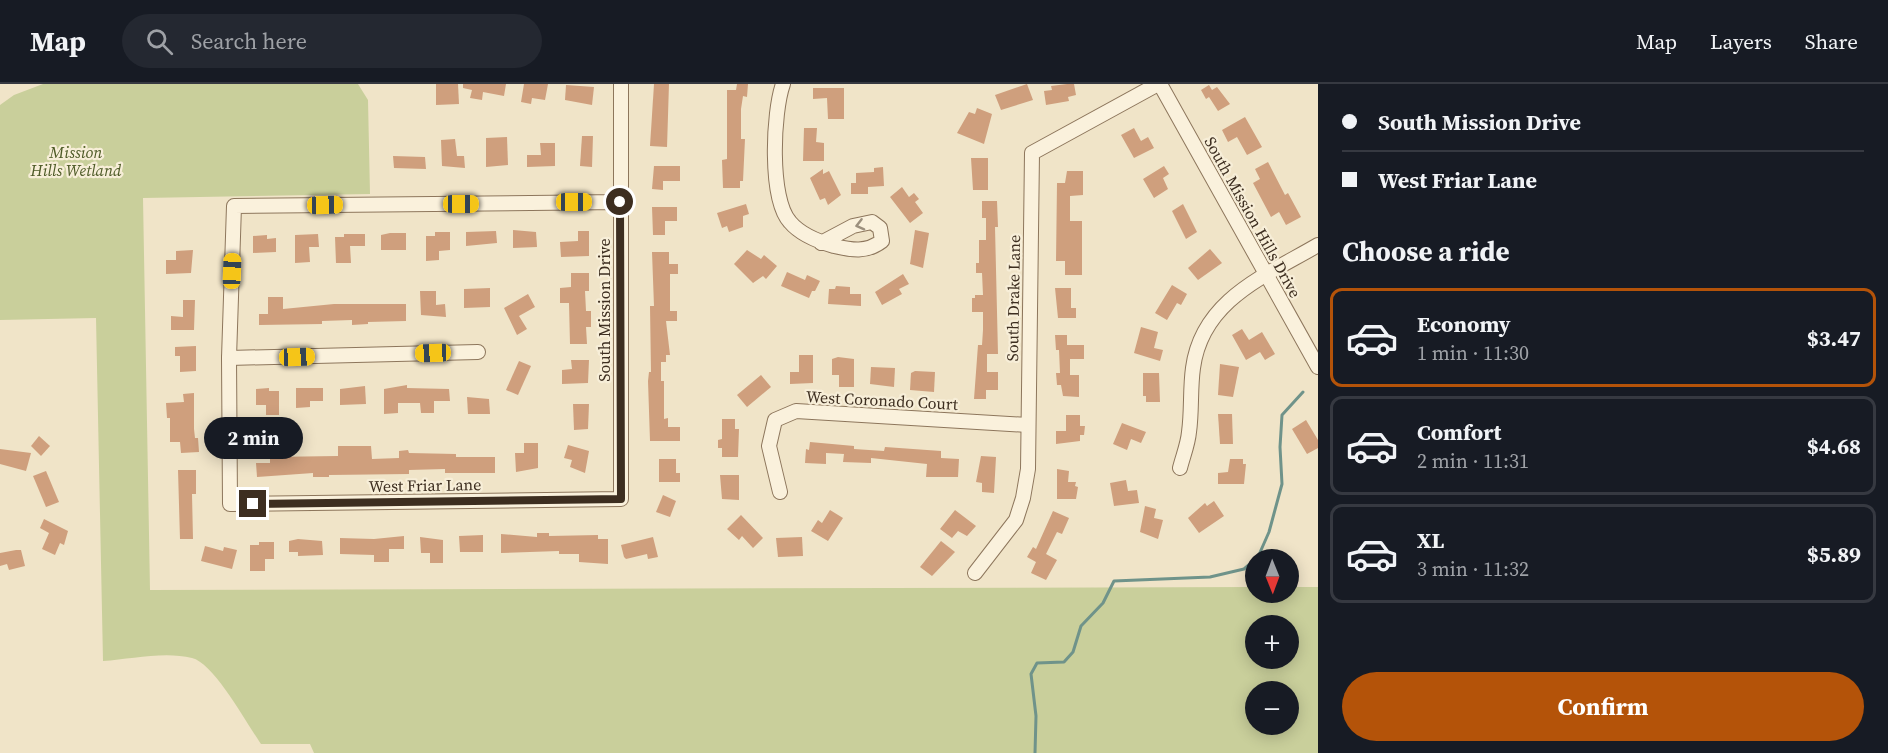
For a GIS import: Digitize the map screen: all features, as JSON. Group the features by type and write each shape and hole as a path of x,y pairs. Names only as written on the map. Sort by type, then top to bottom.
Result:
{"street":[{"name":"South Mission Drive","path":"621,84 621,499"},
{"path":"783,84 779,95 776,154 778,199 790,223 821,243"},
{"name":"South Mission Hills Drive","path":"1159,84 1318,367"},
{"name":"South Drake Lane","path":"975,573 1016,520 1028,469 1032,153 1159,84"},
{"path":"478,352 229,358 234,206 620,202"},
{"path":"1180,468 1189,434 1193,368 1202,335 1214,313 1229,299 1318,245"},
{"name":"West Friar Lane","path":"229,358 230,504 621,499"},
{"name":"West Coronado Court","path":"780,492 769,446 775,420 796,411 1028,425"}],"green space":[{"name":"Mission Hills Wetland","path":"43,84 358,84 368,100 370,194 143,198 150,590 1245,587 1245,603 1299,603 1299,587 1318,587 1318,753 314,753 310,744 261,744 220,682 201,662 192,658 171,655 103,661 96,318 0,320 0,105 14,95"}],"building":[{"path":"436,84 458,84 459,104 436,105"},
{"path":"463,84 506,84 504,96 483,92 482,100 470,98 472,90 463,88"},
{"path":"524,84 548,84 545,100 532,98 531,104 521,102"},
{"path":"654,84 669,84 667,147 650,146"},
{"path":"737,84 748,84 747,97 743,96 741,109 741,139 745,139 743,181 740,181 740,188 723,188 722,160 727,159 727,90 736,90"},
{"path":"1027,84 1033,100 1001,110 995,95"},
{"path":"1074,84 1076,95 1068,97 1069,101 1046,105 1044,91 1052,90 1051,86"},
{"path":"566,85 594,87 592,105 565,100"},
{"path":"1209,85 1212,90 1217,87 1230,104 1218,111 1209,97 1206,99 1201,90"},
{"path":"813,88 844,88 844,119 828,119 827,98 813,99"},
{"path":"977,108 992,114 984,144 957,133 969,112 975,114"},
{"path":"1245,117 1262,147 1247,155 1237,137 1228,142 1222,130"},
{"path":"804,128 817,128 816,142 824,143 824,161 803,161"},
{"path":"1134,128 1141,141 1148,137 1154,148 1134,158 1121,135"},
{"path":"582,136 593,136 592,167 580,166"},
{"path":"507,137 508,165 486,167 486,138"},
{"path":"455,139 457,156 464,156 465,168 442,166 441,140"},
{"path":"540,143 555,143 555,166 527,167 527,155 541,155"},
{"path":"393,156 425,157 426,169 394,168"},
{"path":"971,158 988,158 988,190 973,190"},
{"path":"1268,162 1285,195 1288,193 1301,217 1286,225 1279,212 1271,217 1253,183 1260,179 1255,169"},
{"path":"654,166 680,166 680,181 663,181 663,190 652,189"},
{"path":"1164,166 1169,174 1163,178 1168,189 1154,198 1143,179"},
{"path":"883,167 884,186 868,187 868,194 851,194 851,183 856,183 856,173 874,172 874,168"},
{"path":"823,169 823,174 829,171 841,195 828,205 825,198 820,200 810,178"},
{"path":"1067,171 1083,171 1083,195 1070,196 1070,221 1082,221 1082,275 1065,275 1065,261 1056,261 1057,183 1065,183"},
{"path":"902,187 909,197 914,193 919,199 915,202 923,213 910,223 890,197"},
{"path":"982,201 997,201 998,227 995,227 998,354 987,354 987,372 998,372 998,390 986,390 986,399 974,399 978,345 982,345 983,330 983,312 972,312 972,298 975,298 975,295 983,295 982,273 976,273 976,263 979,263 979,240 986,240 986,218 982,218"},
{"path":"746,204 749,214 743,216 743,227 729,232 727,226 722,228 717,213"},
{"path":"1183,204 1197,232 1186,239 1172,211"},
{"path":"652,207 677,207 677,221 665,221 665,235 653,235"},
{"path":"513,230 536,232 537,247 513,248"},
{"path":"915,230 929,233 923,268 910,264"},
{"path":"496,231 497,243 466,246 466,232"},
{"path":"578,231 589,231 589,256 561,257 560,242 578,241"},
{"path":"435,232 450,232 450,250 439,251 439,260 426,261 426,236 435,236"},
{"path":"406,233 406,250 381,250 381,235"},
{"path":"318,234 319,247 309,247 310,262 295,263 295,235"},
{"path":"344,234 365,234 365,246 350,246 351,263 336,263 335,237 344,237"},
{"path":"267,235 267,239 276,238 276,252 253,253 253,236"},
{"path":"1210,249 1222,263 1198,280 1188,268"},
{"path":"193,250 191,273 166,274 166,260 176,260 176,251"},
{"path":"747,250 761,259 764,255 777,266 766,279 763,276 753,283 734,264"},
{"path":"652,252 669,252 669,264 678,264 678,274 670,274 670,311 677,311 677,321 666,321 670,355 666,355 666,362 661,362 661,381 664,381 664,419 668,418 668,427 680,427 680,441 650,441 648,381 649,372 651,372 650,306 654,306"},
{"path":"787,272 805,280 807,275 820,281 809,298 781,286"},
{"path":"571,273 589,273 589,291 585,291 586,311 591,311 591,327 586,327 587,344 570,344 569,303 560,303 560,288 571,287"},
{"path":"903,274 909,284 899,289 902,294 882,305 875,292"},
{"path":"1172,285 1187,294 1181,305 1177,303 1167,320 1155,313"},
{"path":"836,286 850,287 850,294 861,294 861,306 828,304 829,289 835,289"},
{"path":"490,288 490,307 464,308 464,289"},
{"path":"1055,288 1071,288 1071,308 1076,308 1076,318 1058,318"},
{"path":"420,291 436,291 436,305 445,304 446,317 421,315"},
{"path":"528,294 535,307 519,316 527,329 517,335 504,308"},
{"path":"268,297 283,297 283,309 334,304 406,304 406,321 368,322 368,324 352,325 352,320 322,321 322,324 259,325 259,314 268,314"},
{"path":"183,300 195,300 194,330 171,330 171,316 183,317"},
{"path":"1141,327 1158,332 1154,348 1163,350 1160,361 1134,353"},
{"path":"1242,329 1249,340 1262,332 1275,354 1265,360 1260,352 1246,360 1232,335"},
{"path":"1055,335 1067,335 1067,345 1084,345 1084,359 1070,359 1070,375 1079,375 1079,397 1063,396 1061,385 1057,385 1056,373 1060,373 1059,350 1056,350"},
{"path":"196,346 196,371 180,372 180,356 175,356 175,347"},
{"path":"799,355 813,355 813,383 790,384 790,372 799,372"},
{"path":"838,357 854,359 854,387 839,387 839,375 832,375 832,359"},
{"path":"571,360 589,360 588,383 562,384 562,370 572,369"},
{"path":"519,361 531,366 518,395 506,390"},
{"path":"1220,364 1239,367 1233,397 1218,395"},
{"path":"871,367 895,368 894,387 870,384"},
{"path":"915,371 935,372 934,392 910,390 911,373"},
{"path":"1143,373 1159,373 1160,402 1146,402 1146,396 1143,396"},
{"path":"761,375 771,387 747,407 737,395"},
{"path":"407,385 407,388 449,389 450,401 434,401 434,413 421,413 420,403 398,403 398,413 384,414 384,389"},
{"path":"365,386 366,404 340,405 340,389"},
{"path":"269,388 269,391 279,391 279,415 266,415 266,405 256,405 256,389"},
{"path":"296,388 323,388 323,401 310,401 310,407 296,408"},
{"path":"194,393 194,429 195,438 198,438 199,452 181,453 180,442 170,442 170,418 167,418 166,403 184,402 183,394"},
{"path":"467,397 489,399 490,414 468,414"},
{"path":"573,404 589,404 588,429 574,430"},
{"path":"1218,414 1232,414 1233,444 1220,444"},
{"path":"1066,415 1080,415 1080,426 1085,426 1084,435 1080,435 1080,441 1056,444 1056,431 1066,431"},
{"path":"722,419 735,419 735,429 739,429 738,457 722,457 722,448 718,448 718,440 722,439"},
{"path":"1306,420 1318,440 1318,448 1307,454 1292,429"},
{"path":"1122,423 1146,432 1141,443 1131,439 1127,450 1113,444"},
{"path":"39,436 50,446 41,456 31,446"},
{"path":"810,442 854,446 854,449 884,451 885,447 941,451 941,458 959,459 958,477 926,477 927,464 871,458 871,463 843,462 844,454 826,453 826,464 805,463 806,449 809,450"},
{"path":"524,443 538,443 538,468 516,472 515,453 524,453"},
{"path":"568,445 589,451 585,473 570,467 572,460 564,458"},
{"path":"338,446 371,446 372,459 399,458 399,451 408,450 409,453 456,454 456,457 495,457 495,473 445,473 445,469 409,470 409,474 313,477 313,473 257,477 256,463 270,463 270,457 338,456"},
{"path":"0,449 31,453 26,471 0,464"},
{"path":"981,456 996,457 994,493 982,492 982,483 976,482"},
{"path":"659,459 676,459 676,473 680,473 680,482 659,482"},
{"path":"1230,459 1243,459 1243,464 1246,464 1244,484 1218,484 1218,473 1228,472"},
{"path":"1057,469 1069,471 1068,482 1076,482 1075,486 1078,487 1076,499 1057,499"},
{"path":"178,470 196,470 196,494 192,494 193,539 180,539"},
{"path":"46,471 59,502 46,507 33,476"},
{"path":"720,475 739,475 739,500 722,499"},
{"path":"1126,480 1128,491 1137,490 1139,503 1114,506 1110,483"},
{"path":"663,495 676,501 670,517 656,512"},
{"path":"1214,501 1224,516 1199,533 1188,518 1205,503 1207,506"},
{"path":"1145,506 1156,509 1154,518 1163,520 1158,539 1140,532"},
{"path":"830,510 843,518 828,541 811,531 818,520 822,523"},
{"path":"955,510 976,526 967,536 958,531 952,538 940,529"},
{"path":"1053,511 1069,518 1062,534 1057,532 1046,554 1057,560 1046,580 1031,573 1036,562 1027,557 1033,547 1036,549"},
{"path":"741,515 763,538 753,548 742,536 739,540 727,529"},
{"path":"44,519 68,531 64,545 60,543 55,555 42,549 49,533 40,528"},
{"path":"537,533 549,533 549,536 598,535 598,539 608,539 608,564 579,562 579,554 559,554 559,551 501,553 501,534 537,537"},
{"path":"483,535 483,552 460,552 459,536"},
{"path":"404,536 404,549 389,549 389,562 374,562 374,555 340,554 340,538 374,539"},
{"path":"420,537 443,540 443,563 430,563 430,553 421,553"},
{"path":"653,537 658,557 648,559 647,554 626,559 624,557 621,545"},
{"path":"802,537 803,556 778,557 776,538"},
{"path":"298,539 322,541 323,555 298,556 298,552 289,552 289,541"},
{"path":"941,541 955,552 932,576 920,567"},
{"path":"259,542 274,542 274,559 265,559 265,571 250,571 250,545 259,545"},
{"path":"205,546 223,551 224,547 237,550 232,569 201,561"},
{"path":"21,550 25,566 9,570 7,564 0,566 0,553"}],"waterway":[{"path":"1035,753 1036,716 1031,674 1037,663 1064,662 1073,652 1081,626 1103,603 1114,581 1210,577 1244,569 1258,557 1269,532 1282,484 1280,447 1282,415 1303,392"}],"route":[{"path":"253,504 621,499 620,202"}]}
